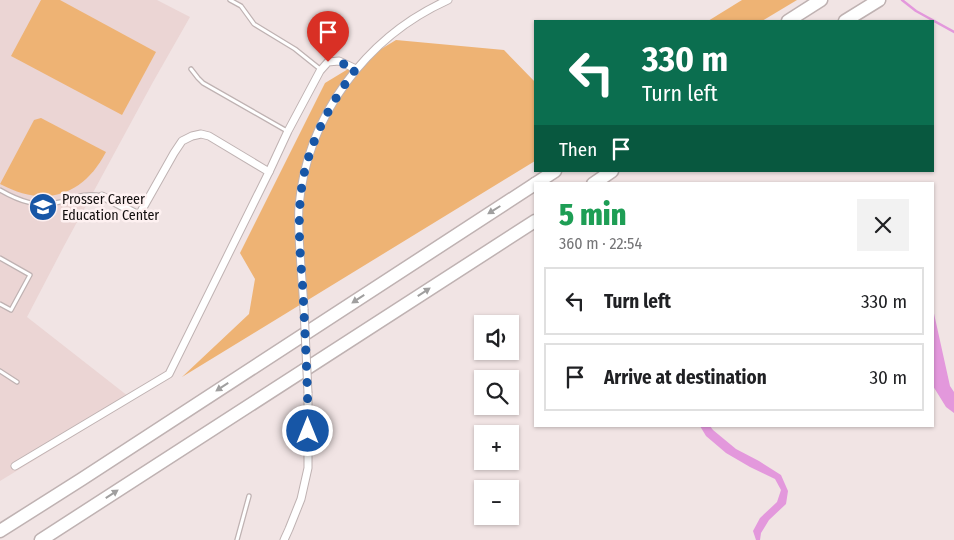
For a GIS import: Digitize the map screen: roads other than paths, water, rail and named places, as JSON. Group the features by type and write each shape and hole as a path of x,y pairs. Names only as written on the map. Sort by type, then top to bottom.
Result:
{"highway":[{"path":"790,20 821,0"},
{"path":"847,20 880,0"},
{"path":"538,182 553,172"},
{"path":"596,182 611,172"},
{"path":"0,531 82,480 534,185"},
{"path":"41,540 534,222"},
{"path":"0,523 140,441"},
{"path":"49,540 93,507"}],"street":[{"path":"284,540 301,500 308,468 308,393 299,224 299,206 304,173 320,126 336,96 356,69 378,45 418,16 448,0"},
{"path":"15,466 169,374 288,131 321,69 328,62 339,62 356,69"},
{"path":"102,196 139,215 182,141 201,134 209,136 269,172"}],"lane":[{"path":"230,0 242,6 254,24 295,49 321,69"},
{"path":"191,69 204,83 288,131"},
{"path":"0,190 27,202 42,205 90,194 102,196"},
{"path":"0,258 30,275 11,310 0,304"},
{"path":"0,371 18,382"},
{"path":"237,540 249,496"}],"waterway":[{"path":"902,0 932,20"},
{"path":"934,21 954,32"}],"place":[{"name":"Prosser Career Education Center","path":"43,207"}]}
